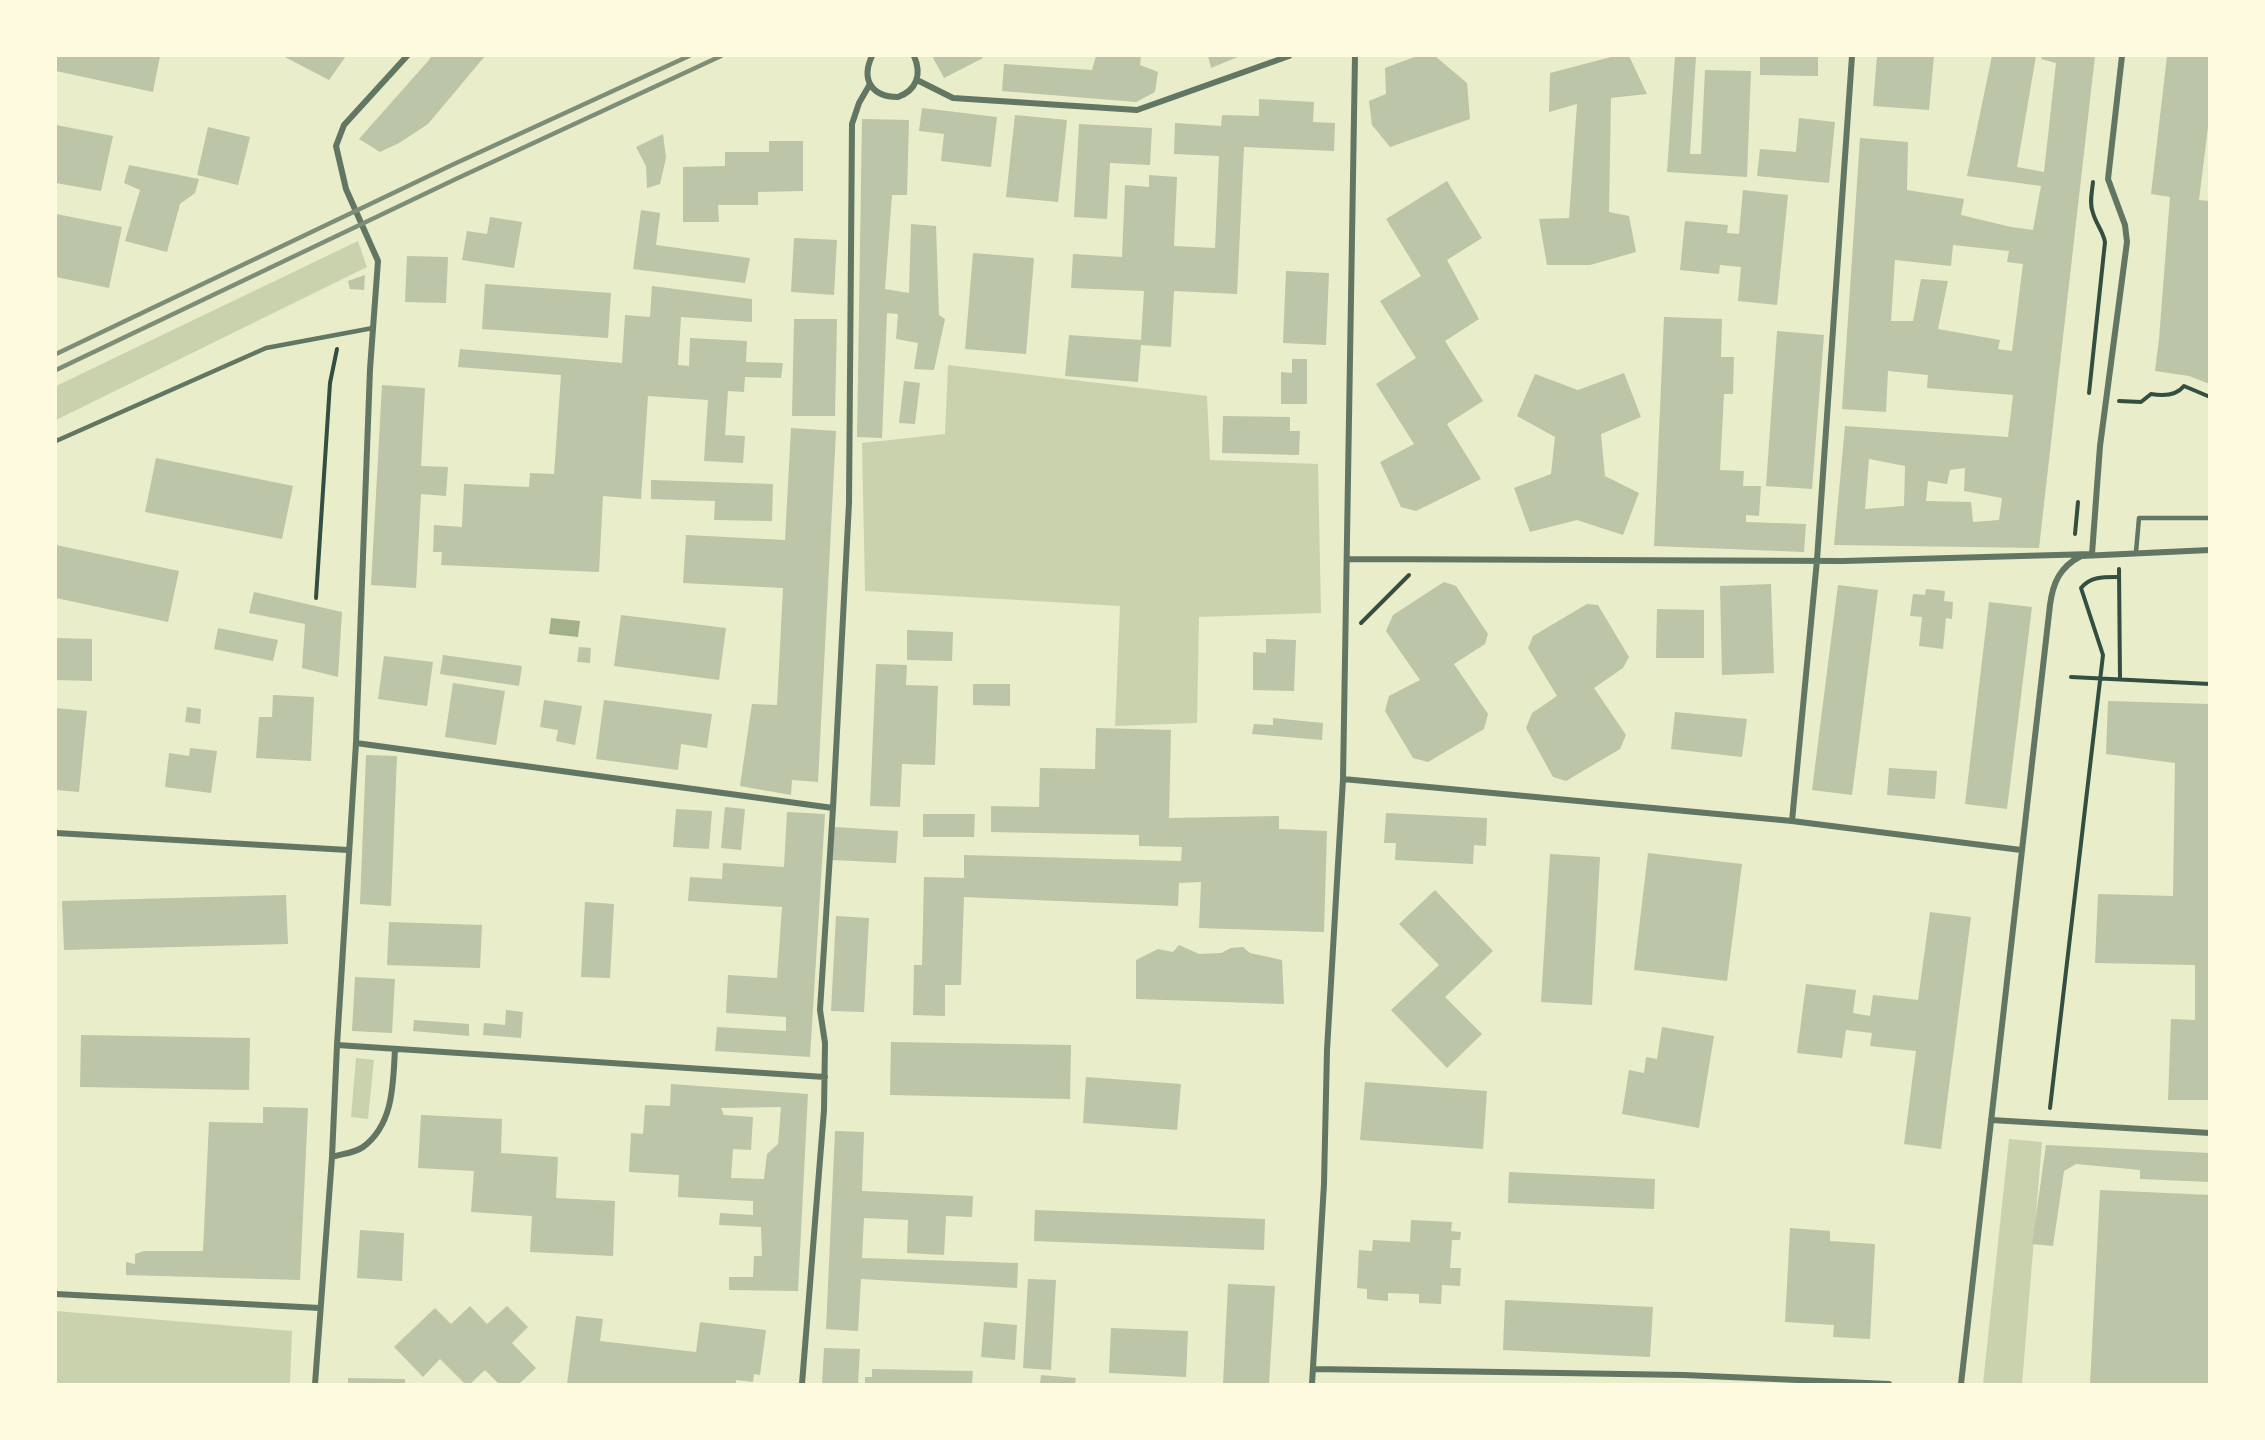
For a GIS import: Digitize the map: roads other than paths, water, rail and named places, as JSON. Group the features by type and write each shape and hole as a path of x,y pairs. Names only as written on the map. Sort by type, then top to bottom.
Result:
{"street":[{"path":"315,1384 332,1157 348,850 357,742 373,328 378,261 346,189 336,146 344,125 407,56"},
{"path":"872,56 867,67 870,84 880,94 898,97 912,89 917,80 918,65 914,56"},
{"path":"917,80 953,98 1137,110 1289,56"},
{"path":"1312,1384 1324,1184 1327,1050 1343,779 1355,56"},
{"path":"1792,821 1817,560 1852,56"},
{"path":"2092,554 2100,446 2127,242 2125,225 2108,179 2122,56"},
{"path":"802,1384 824,1110 825,1043 820,1010 834,808 849,503 852,124 859,103 870,84"},
{"path":"1348,559 1817,560 2210,550"},
{"path":"1962,1384 2021,850 2052,595 2055,583 2064,567 2081,556 2092,554"},
{"path":"357,742 834,808"},
{"path":"1343,779 1792,821 2021,850"},
{"path":"56,833 348,850"},
{"path":"337,1045 825,1077"},
{"path":"332,1157 361,1148 377,1133 391,1102 395,1049"},
{"path":"1991,1120 2210,1133"},
{"path":"56,1294 320,1308"},
{"path":"1314,1369 1684,1374 1889,1384"}],"lane":[{"path":"56,441 266,348 373,328"},
{"path":"2136,552 2139,518 2210,518"}],"railway":[{"path":"56,354 454,164 689,56"},
{"path":"56,370 458,178 721,56"}]}
